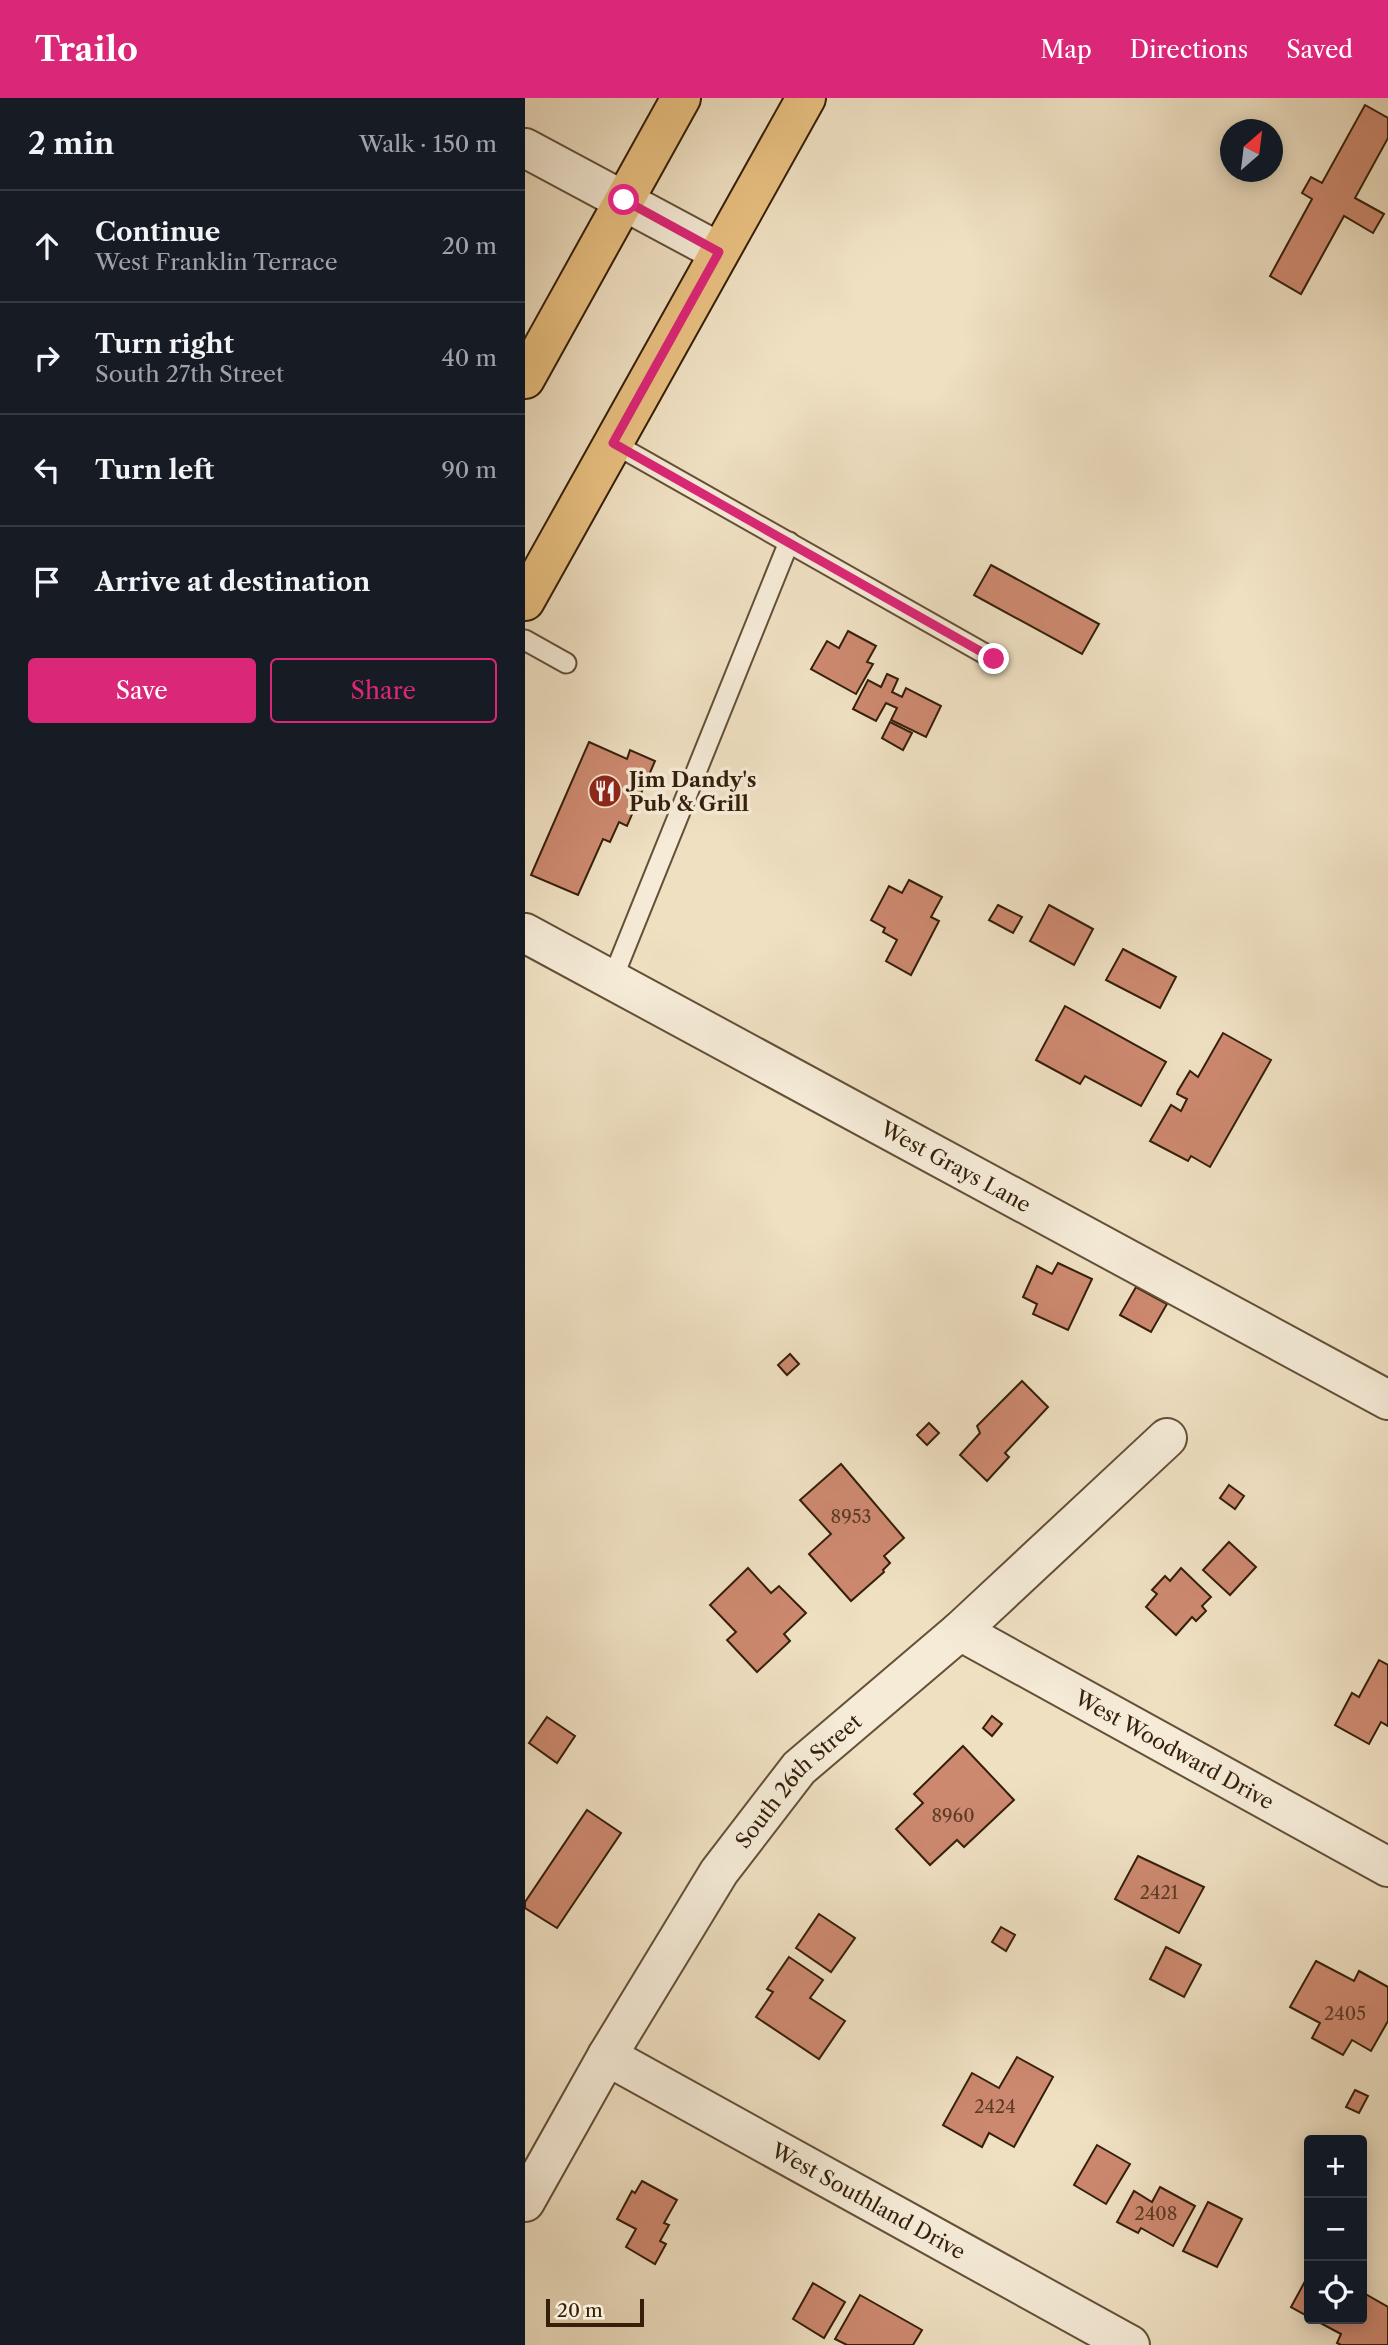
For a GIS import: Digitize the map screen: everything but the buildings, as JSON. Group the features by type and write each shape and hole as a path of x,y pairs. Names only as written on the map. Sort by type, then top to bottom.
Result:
{"main road":[{"path":"525,379 681,98"},
{"path":"525,601 806,98"}],"street":[{"path":"525,148 719,252"},
{"name":"West Grays Lane","path":"525,933 1388,1400"},
{"name":"South 26th Street","path":"525,2202 607,2056 719,1872 799,1768 960,1631 1167,1438"},
{"name":"West Woodward Drive","path":"960,1631 1388,1867"},
{"name":"West Southland Drive","path":"607,2056 1131,2345"}],"lane":[{"path":"613,443 994,659"},
{"path":"612,980 789,542"},
{"path":"525,640 566,663"}],"place":[{"name":"Jim Dandy's Pub & Grill","path":"605,791"}],"route":[{"path":"624,200 719,252 613,443 994,659"}]}
